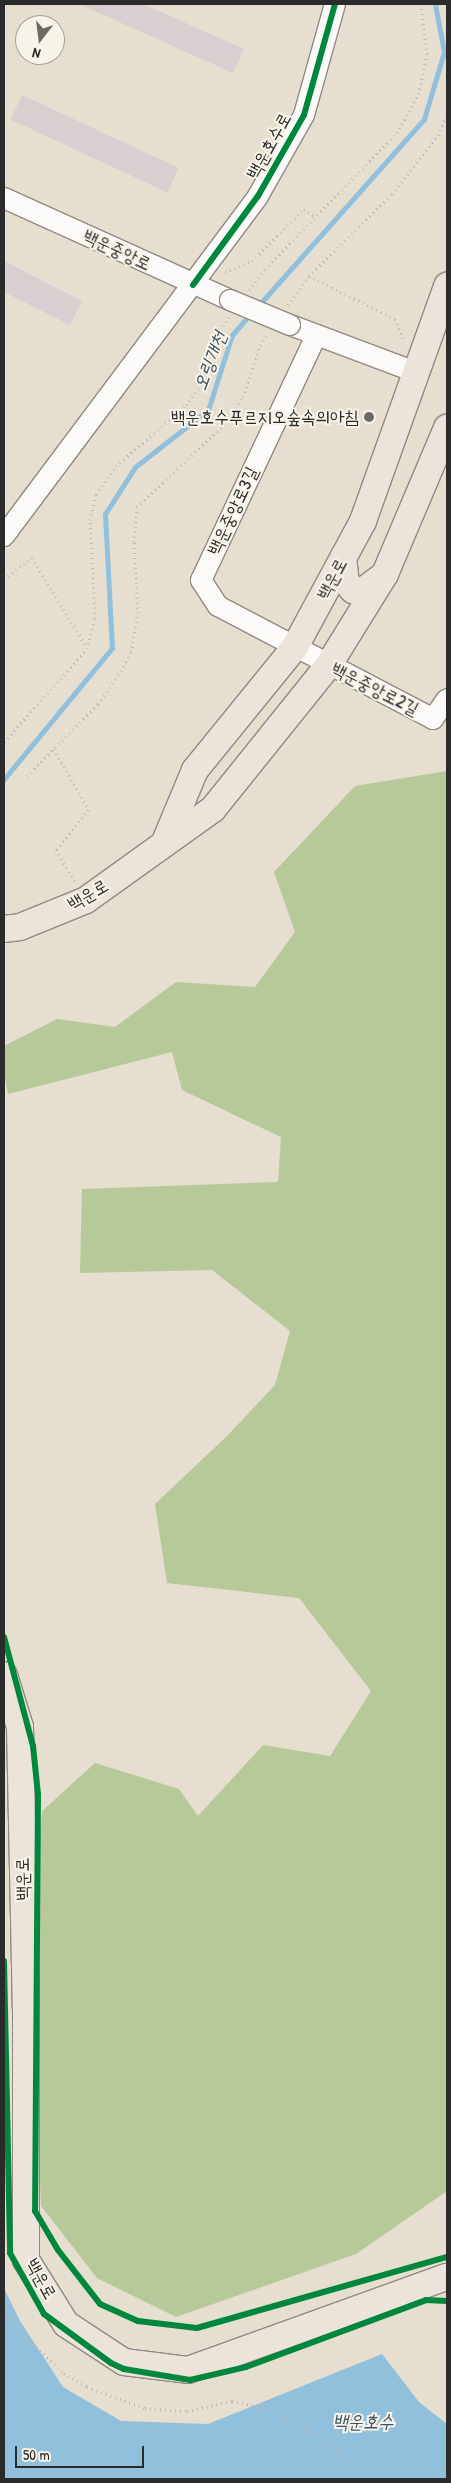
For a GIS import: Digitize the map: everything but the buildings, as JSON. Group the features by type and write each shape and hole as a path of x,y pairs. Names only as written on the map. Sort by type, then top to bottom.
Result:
{"main road":[{"name":"백운로","path":"164,844 195,770 295,647 363,520 418,373 447,286"},
{"name":"백운로","path":"4,929 20,927 86,900 213,809 328,666 385,574 447,428"},
{"path":"343,558 346,582 353,590 363,591 385,574"},
{"name":"백운로","path":"4,1675 20,1727 26,2010 26,2260 66,2324 124,2362 188,2370 447,2277"}],"street":[{"name":"백운호수로","path":"4,536 258,196 304,115 335,4"},
{"name":"백운중앙로","path":"4,198 193,285 231,307 289,316"},
{"path":"289,316 316,336 418,373"},
{"name":"백운중앙로3길","path":"295,647 218,606 201,580 316,336"},
{"name":"백운중앙로2길","path":"295,647 328,666 433,719 447,699"}],"path":[{"path":"248,292 265,269 397,133 419,94 427,54 421,4"},
{"path":"289,316 309,276 392,194 438,135 447,116"},
{"path":"193,285 252,261 304,210 316,217"},
{"path":"309,276 395,319 418,373"},
{"path":"4,742 87,649 95,618 90,520 96,494 116,466 186,405 201,384 220,330 231,307"},
{"path":"27,776 98,704 121,671 130,652 138,613 134,542 137,507 228,421 243,397 260,345 271,330"},
{"path":"4,580 32,558 87,649"},
{"path":"54,749 89,810 56,850 86,900"},
{"path":"4,2302 25,2336 64,2373 87,2386 145,2408 188,2411 232,2401 264,2408 321,2436 366,2479"}],"green space":[{"path":"447,771 447,2191 356,2254 176,2317 97,2278 41,2206 30,1963 42,1811 95,1763 179,1789 198,1816 263,1745 330,1756 371,1691 299,1598 167,1583 155,1504 226,1437 275,1385 290,1331 212,1270 80,1273 82,1189 278,1182 281,1137 182,1090 172,1052 8,1094 4,1073 4,1046 57,1019 115,1027 176,982 255,987 295,932 274,872 355,786"}],"water":[{"name":"백운호수","path":"4,2288 20,2321 63,2387 121,2421 208,2424 382,2354 419,2402 447,2424 447,2479 4,2479"}],"waterway":[{"name":"오링개천","path":"258,306 424,119 444,52 435,4"},
{"name":"오링개천","path":"4,779 112,648 105,514 135,467 208,410 232,335 250,314"}],"cycle path":[{"path":"193,285 258,196 304,115 335,4"},
{"path":"4,1637 33,1746 38,1794 35,2211 58,2250 100,2304 138,2321 197,2328 447,2257"},
{"path":"4,1961 10,2253 44,2314 111,2363 124,2369 190,2380 246,2367 426,2300 447,2301"}],"place":[{"name":"백운호수푸르지오숲속의아침","path":"369,417"}]}
